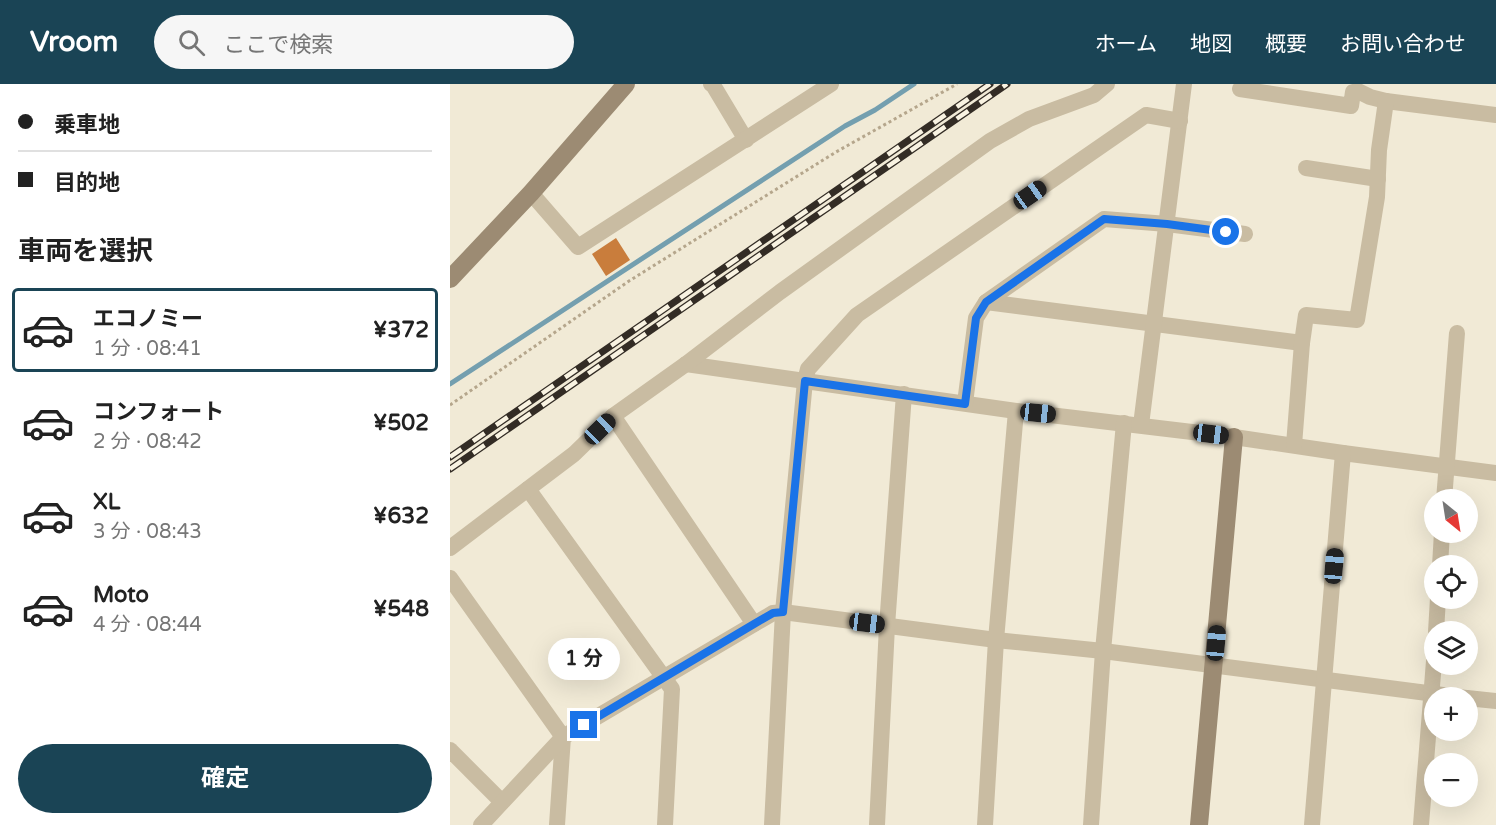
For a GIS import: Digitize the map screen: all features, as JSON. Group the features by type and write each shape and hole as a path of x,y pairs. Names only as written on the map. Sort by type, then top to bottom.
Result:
{"street":[{"path":"712,84 746,140"},
{"path":"531,193 578,247 831,84"},
{"path":"450,548 574,454 613,416 990,141 1029,119 1094,95 1107,84"},
{"path":"1141,425 1184,84"},
{"path":"450,279 531,193 624,85"},
{"path":"1240,88 1351,106 1353,92 1358,91 1386,101 1496,115"},
{"path":"1294,445 1306,315 1357,320 1377,197 1379,150 1386,101"},
{"path":"772,825 783,612 808,369 857,315 1146,116 1180,121"},
{"path":"1306,168 1378,179"},
{"path":"965,404 976,318 986,302 1104,219 1245,234"},
{"path":"986,302 1302,343"},
{"path":"1445,489 1457,333"},
{"path":"686,364 1016,411 1234,437 1496,473"},
{"path":"877,825 887,626 904,394"},
{"path":"985,825 996,640 1016,411"},
{"path":"613,416 754,624"},
{"path":"1091,825 1103,651 1124,423"},
{"path":"1199,825 1234,437"},
{"path":"1312,825 1343,453"},
{"path":"528,489 672,688 665,825"},
{"path":"450,578 563,737 557,825"},
{"path":"481,825 563,737 773,613 783,612 996,640 1103,651 1424,693"},
{"path":"1478,699 1496,701"},
{"path":"1421,825 1428,741"},
{"path":"450,750 502,802"}],"path":[{"path":"450,405 629,282 836,152 957,84"}],"building":[{"path":"616,238 630,260 606,276 592,254"}],"waterway":[{"path":"450,384 845,126 875,110 914,84"}],"railway":[{"path":"450,457 990,84"},
{"path":"450,469 1007,84"}],"route":[{"path":"584,725 773,613 783,612 805,381 965,404 976,318 986,302 1104,219 1226,232"}]}
